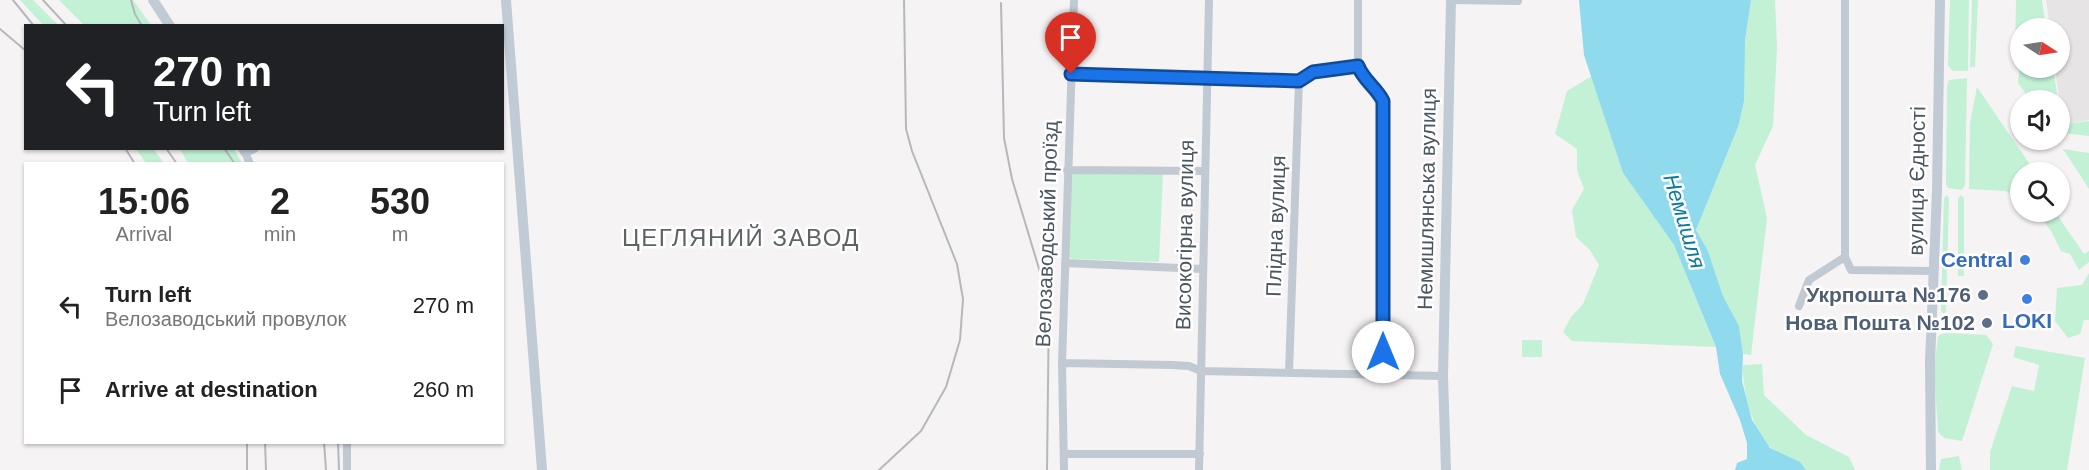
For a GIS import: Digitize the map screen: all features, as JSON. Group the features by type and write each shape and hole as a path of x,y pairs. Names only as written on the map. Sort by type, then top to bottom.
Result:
{"street":[{"path":"153,0 169,24"},
{"path":"506,0 506,45 542,470"},
{"name":"Велозаводський проїзд","path":"1064,470 1062,363 1074,0"},
{"name":"Високогірна вулиця","path":"1199,470 1209,0"},
{"path":"1358,0 1358,66 1363,79 1378,90 1383,101 1383,375"},
{"path":"1451,0 1518,1"},
{"name":"Немишлянська вулиця","path":"1446,470 1443,376 1451,0"},
{"path":"1845,0 1845,256 1851,270 1934,271"},
{"name":"вулиця Єдності","path":"1931,470 1930,363 1940,0"},
{"path":"1071,74 1299,81 1313,72 1358,66"},
{"name":"Плідна вулиця","path":"1289,373 1299,81"},
{"path":"1067,170 1204,171"},
{"path":"1799,306 1809,280 1845,256"},
{"path":"1065,263 1202,268"},
{"path":"1062,363 1172,365 1189,366 1201,371 1443,376"},
{"path":"346,444 347,470"},
{"path":"1064,454 1200,454"}],"shaded area":[{"path":"2046,0 2089,0 2089,120 2070,123 2070,90 2058,90 2056,78 2070,78 2070,18 2049,18"}],"green space":[{"path":"20,0 33,0 57,24 42,24"},
{"path":"59,0 133,0 150,24 83,24"},
{"path":"1751,0 1775,0 1777,47 1773,126 1755,165 1767,218 1751,355 1743,354 1739,326 1723,296 1708,251 1696,230 1738,127 1745,40"},
{"path":"1950,0 1969,0 1968,71 1953,71 1948,66"},
{"path":"1972,0 1978,0 1975,67 1970,67"},
{"path":"2016,0 2042,0 2045,18 2016,18"},
{"path":"1592,76 1623,173 1674,245 1716,347 1572,341 1563,332 1571,317 1583,304 1599,265 1590,250 1576,237 1572,210 1584,189 1577,170 1577,149 1555,134 1567,91"},
{"path":"1967,78 1965,185 1962,190 1948,188 1946,184 1947,86 1949,80"},
{"path":"2019,78 2055,78 2056,90 2023,90 2018,83"},
{"path":"1977,87 2010,135 2010,150 2020,150 2028,162 2010,162 2010,193 1969,189 1970,123"},
{"path":"2089,121 2089,136 2070,134 2070,123"},
{"path":"137,150 154,150 163,162 145,162"},
{"path":"181,150 235,150 241,162 187,162"},
{"path":"2064,150 2089,153 2089,189"},
{"path":"1073,173 1163,174 1159,262 1072,259 1068,256 1070,176"},
{"path":"1947,195 1949,198 1946,311 1944,314 1941,311 1944,198"},
{"path":"1961,195 1964,198 1964,276 1958,276 1958,199"},
{"path":"2044,222 2062,222 2084,254 2089,251 2089,262 2079,270 2070,254 2061,251"},
{"path":"2089,273 2089,320 2084,320 2080,334 2068,338 2055,321 2057,288 2082,285"},
{"path":"1946,333 1986,335 1993,344 1962,441 1944,438 1938,432 1934,368 1938,337"},
{"path":"1522,340 1542,340 1542,357 1522,357"},
{"path":"2016,346 2085,358 2067,470 1990,470 1990,452 2012,386 2034,391 2039,365 2013,357"},
{"path":"1762,364 1764,395 1806,435 1849,457 1855,470 1806,470 1775,451 1764,441 1758,432 1746,397 1743,375 1743,365"},
{"path":"1959,456 1962,470 1939,470 1941,459"}],"water":[{"name":"Немишля","path":"1579,0 1751,0 1745,40 1744,101 1738,127 1696,230 1708,251 1723,296 1739,326 1743,354 1742,381 1752,420 1770,448 1800,462 1806,470 1735,470 1737,463 1747,459 1747,443 1740,420 1720,374 1716,347 1674,245 1623,173 1584,55"}],"railway":[{"path":"13,0 32,24"},
{"path":"43,0 65,24"},
{"path":"131,0 141,24"},
{"path":"879,470 921,431 946,387 960,340 963,299 957,264 912,151 906,129 904,0"},
{"path":"1001,3 1004,138 1012,179 1049,302 1047,470"},
{"path":"0,29 24,49"},
{"path":"126,150 134,162"},
{"path":"167,150 176,162"},
{"path":"225,150 234,162"},
{"path":"247,444 247,470"},
{"path":"265,444 266,470"},
{"path":"324,444 326,470"},
{"path":"338,444 339,470"}],"place":[{"name":"Central","path":"2025,260"},
{"name":"Укрпошта №176","path":"1983,295"},
{"name":"LOKI","path":"2027,299"},
{"name":"Нова Пошта №102","path":"1987,323"}],"district":[{"name":"ЦЕГЛЯНИЙ ЗАВОД","path":"741,238"}],"route":[{"path":"1071,74 1299,81 1313,72 1358,66 1363,79 1378,90 1383,101 1383,352"}]}
